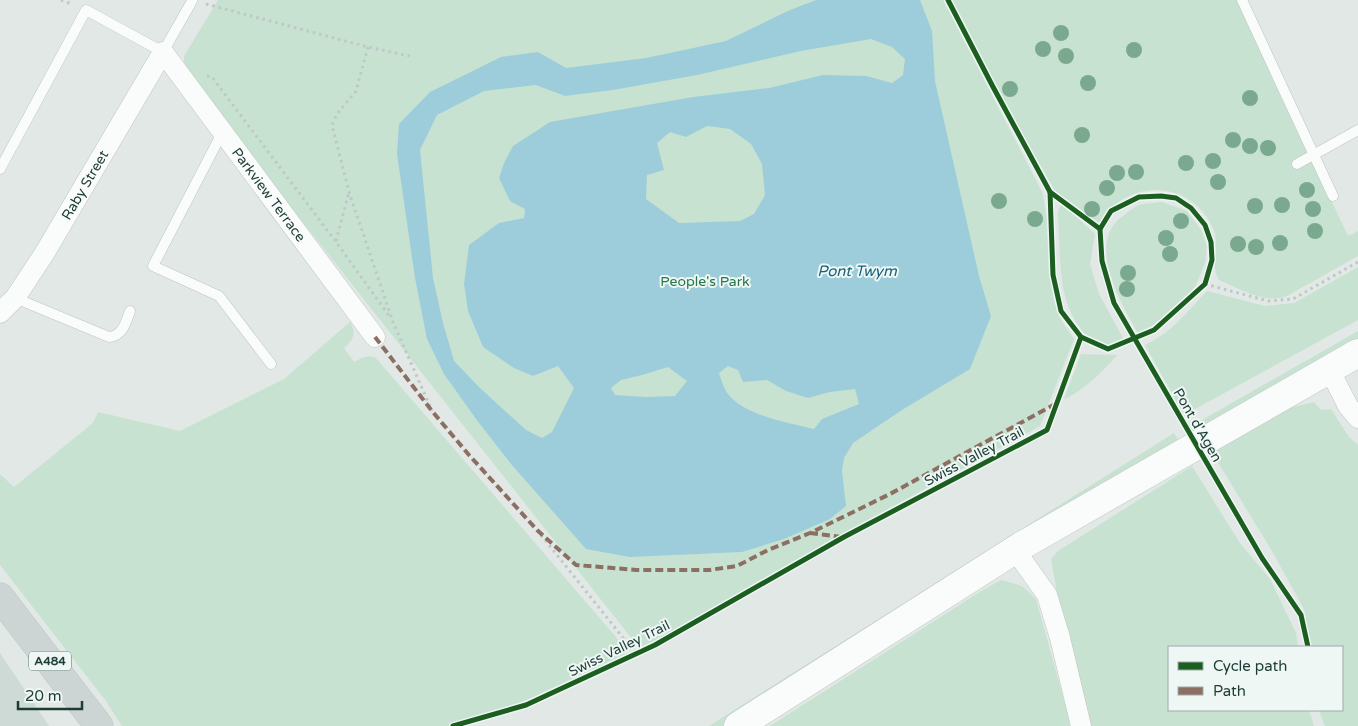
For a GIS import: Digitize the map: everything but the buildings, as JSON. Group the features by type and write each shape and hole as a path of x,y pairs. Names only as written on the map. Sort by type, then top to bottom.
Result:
{"main road":[{"path":"738,726 1016,550 1358,353"},
{"name":"A484","path":"0,597 99,726"}],"street":[{"name":"Parkview Terrace","path":"163,52 375,337"},
{"name":"Raby Street","path":"0,313 16,298 44,254 163,52"},
{"path":"1329,369 1348,406 1358,418"},
{"path":"1016,550 1047,596 1060,638 1082,726"}],"lane":[{"path":"1242,0 1333,196"},
{"path":"0,169 86,10 163,52 192,1"},
{"path":"1297,164 1358,130"},
{"path":"223,131 153,266 219,296 271,364"},
{"path":"16,298 109,337 114,337 121,332 130,311"}],"path":[{"path":"948,0 1050,192 1100,229"},
{"path":"192,1 368,47 414,56"},
{"path":"368,47 356,91 337,114 332,125 349,192 394,322 432,411"},
{"path":"204,74 212,78 394,322"},
{"path":"336,242 349,192"},
{"path":"1050,192 1050,200"},
{"path":"1100,237 1100,229 1104,223"},
{"path":"1205,284 1268,301 1293,299 1358,262"},
{"path":"1198,290 1205,284 1207,276"},
{"path":"537,530 636,654"}],"shaded area":[{"path":"0,653 49,726 0,726"}],"green space":[{"name":"People's Park","path":"218,0 943,0 1042,192 1047,222 1051,283 1054,298 1059,316 1074,339 1040,426 843,534 640,649 185,73 184,56"},
{"path":"952,0 1237,0 1348,236 1358,231 1358,256 1287,296 1278,298 1261,297 1219,280 1215,268 1216,241 1213,228 1205,214 1195,204 1182,196 1155,190 1140,192 1126,197 1113,206 1099,224 1056,193 994,83"},
{"path":"1162,202 1187,211 1202,231 1207,247 1205,263 1196,285 1179,305 1162,321 1138,333 1123,306 1110,273 1107,241 1112,227 1131,210 1139,205"},
{"path":"1062,204 1095,234 1090,264 1099,294 1124,340 1114,345 1100,344 1091,339 1076,322 1070,311 1063,289 1059,247 1058,214"},
{"path":"1358,267 1358,320 1184,415 1145,345 1171,328 1207,291 1265,306 1294,303"},
{"path":"350,322 354,333 350,343 344,348 354,362 367,356 376,358 616,637 624,648 626,657 533,698 448,726 122,726 106,701 0,565 0,474 14,487 93,423 98,412 180,431 284,379"},
{"path":"1358,331 1358,340 1192,434 1188,428"},
{"path":"1081,354 1117,355 1086,386 1064,399"},
{"path":"1314,402 1321,410 1331,409 1349,437 1358,445 1358,726 1325,726 1319,711 1343,711 1343,646 1310,646 1304,609 1272,551 1211,451 1285,409"},
{"path":"1174,433 1179,441 722,726 709,726"},
{"path":"1192,466 1240,543 1270,579 1296,633 1298,646 1168,646 1168,711 1309,711 1314,726 1090,726 1058,599 1051,559 1058,551"},
{"path":"1001,580 1022,586 1036,599 1071,726 770,726 978,593"}],"water":[{"name":"Pont Twym","path":"816,0 920,0 932,31 935,81 979,276 991,316 970,369 902,410 853,443 844,458 842,471 846,506 830,519 784,539 742,552 630,557 586,549 511,464 476,419 444,374 427,339 415,278 397,154 399,124 430,92 501,57 538,52 566,68 646,58 726,41 790,10","holes":["871,39 892,47 905,59 903,75 892,83 866,76 823,75 769,88 693,97 550,122 513,146 499,178 510,201 525,209 524,218 499,223 469,245 464,284 468,311 483,347 514,368 533,376 558,366 574,388 552,432 542,438 526,430 480,388 454,361 443,323 433,278 420,150 437,115 484,91 536,85 565,96 613,90 697,75 801,51","707,126 730,129 751,144 762,164 765,195 754,214 740,221 679,223 646,199 647,175 664,170 657,143 670,132 686,137","728,366 738,370 743,382 767,380 786,391 808,398 830,392 855,389 859,404 822,419 814,429 755,413 735,401 728,394 719,373","668,367 687,381 675,396 615,395 611,388 621,380"]}],"marked path":[{"path":"375,337 432,411 469,455 537,530 576,565 636,570 709,570 737,566 890,494 1057,403"},
{"path":"810,533 841,537"}],"cycle path":[{"path":"948,0 1050,192 1100,229"},
{"name":"Pont d'Agen","path":"1050,192 1053,275 1061,311 1081,337 1108,349 1134,338"},
{"name":"Pont d'Agen","path":"1161,196 1176,198 1191,208 1205,225 1211,242 1212,260 1205,284 1154,330 1134,338 1114,303 1102,261 1100,229 1111,211 1139,197 1161,196"},
{"name":"Swiss Valley Trail","path":"453,726 526,705 655,645 844,537 1047,430 1081,337"},
{"name":"Pont d'Agen","path":"1134,338 1262,558 1301,615 1308,646"}]}
